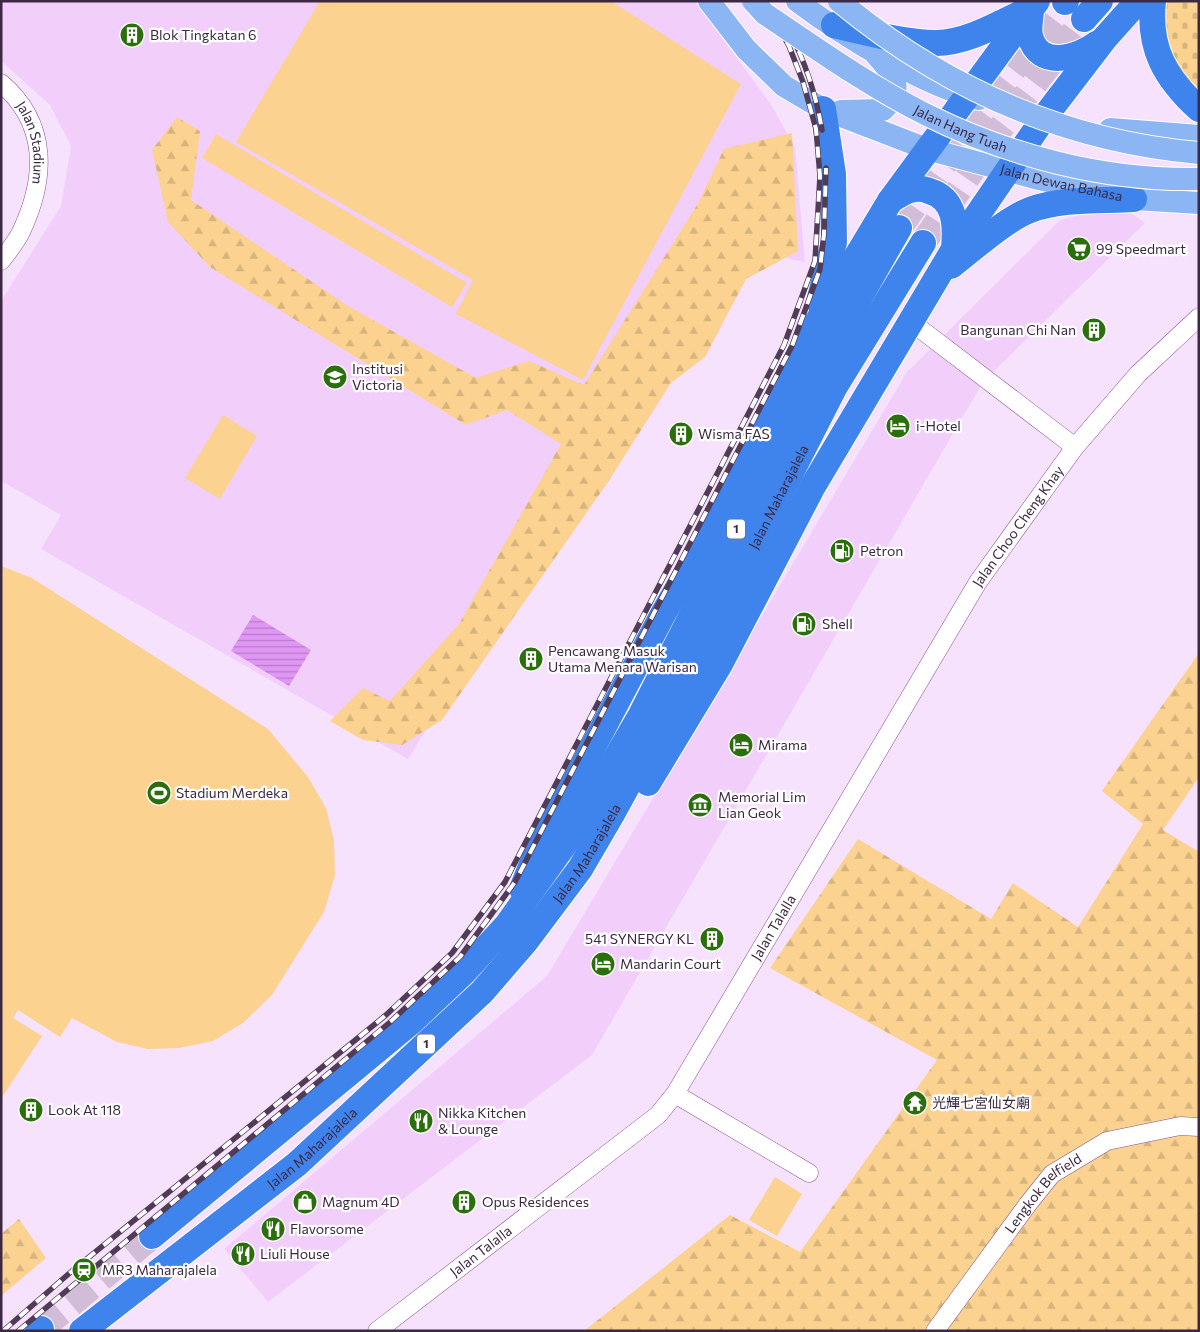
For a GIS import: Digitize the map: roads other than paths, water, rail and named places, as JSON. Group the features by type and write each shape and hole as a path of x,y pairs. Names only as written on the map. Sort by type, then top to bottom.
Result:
{"highway":[{"path":"612,814 647,785 720,664 813,486 954,249 1046,115 1105,38 1138,1"},
{"path":"1153,1 1152,29 1160,59 1178,90 1199,109"},
{"path":"836,13 874,35 936,43 974,34 1034,5"},
{"path":"1034,5 1030,35 1036,49 1046,55 1058,59 1072,57 1086,52 1105,38"},
{"path":"507,925 534,859 659,623 700,550 807,338 890,201 1034,5"},
{"path":"807,338 823,291 834,242 833,174 823,109"},
{"path":"890,201 910,190 922,188 936,193 945,199 953,213 954,249"},
{"path":"940,274 1001,228 1030,210 1058,204 1134,199"},
{"name":"Jalan Maharajalela","path":"152,1236 411,1022 464,972 507,925 574,831 641,715 808,388 899,228"},
{"name":"Jalan Maharajalela","path":"82,1331 297,1164 482,992 526,941 580,869 612,814 686,679 834,388 923,243"}],"main road":[{"path":"709,1 746,50 784,86 823,109 927,149"},
{"name":"Jalan Hang Tuah","path":"753,1 765,14 859,77 925,114 984,140 1043,159 1092,170 1168,180 1199,179"},
{"path":"797,1 864,21 936,71 995,100 1050,123 1134,146 1199,153"},
{"path":"823,109 849,112 883,110 893,100 896,83 892,72 836,13"},
{"path":"870,48 941,86 966,96 1079,124 1127,132 1199,136"},
{"name":"Jalan Dewan Bahasa","path":"927,149 1134,199 1197,204"}],"street":[{"name":"Jalan Stadium","path":"1,84 16,96 34,130 40,154 35,193 20,233 1,261"},
{"name":"Jalan Choo Cheng Khay","path":"871,761 978,582 1075,447 1138,374 1199,317"},
{"path":"910,321 1075,447"},
{"name":"Jalan Talalla","path":"377,1331 658,1114 675,1094 871,761"},
{"path":"675,1094 809,1173"},
{"name":"Lengkok Belfield","path":"935,1331 1052,1174 1107,1141 1180,1126 1199,1127"}],"tunnel":[{"path":"899,228 977,117 1065,2"},
{"path":"923,243 1000,129 1084,19"},
{"path":"41,1329 152,1236"}],"railway":[{"path":"3,1331 72,1271 386,1015 452,953 505,882 784,345 815,261 820,176 816,129 803,82 789,46 764,1"},
{"path":"789,31 810,79 822,130"},
{"path":"18,1331 389,1023 460,957 515,882 792,346 820,269 824,234 826,168"}],"place":[{"name":"Blok Tingkatan 6","path":"132,35"},
{"name":"99 Speedmart","path":"1079,249"},
{"name":"Bangunan Chi Nan","path":"1094,330"},
{"name":"Institusi Victoria","path":"335,377"},
{"name":"i-Hotel","path":"898,426"},
{"name":"Wisma FAS","path":"681,434"},
{"name":"Petron","path":"842,551"},
{"name":"Shell","path":"804,624"},
{"name":"Pencawang Masuk Utama Menara Warisan","path":"531,659"},
{"name":"Mirama","path":"741,745"},
{"name":"Stadium Merdeka","path":"159,793"},
{"name":"Memorial Lim Lian Geok","path":"700,805"},
{"name":"541 SYNERGY KL","path":"712,939"},
{"name":"Mandarin Court","path":"603,964"},
{"name":"光輝七宮仙女廟","path":"915,1103"},
{"name":"Look At 118","path":"31,1110"},
{"name":"Nikka Kitchen & Lounge","path":"421,1121"},
{"name":"Magnum 4D","path":"305,1202"},
{"name":"Opus Residences","path":"464,1202"},
{"name":"Flavorsome","path":"273,1229"},
{"name":"Liuli House","path":"243,1254"},
{"name":"MR3 Maharajalela","path":"84,1270"}]}
